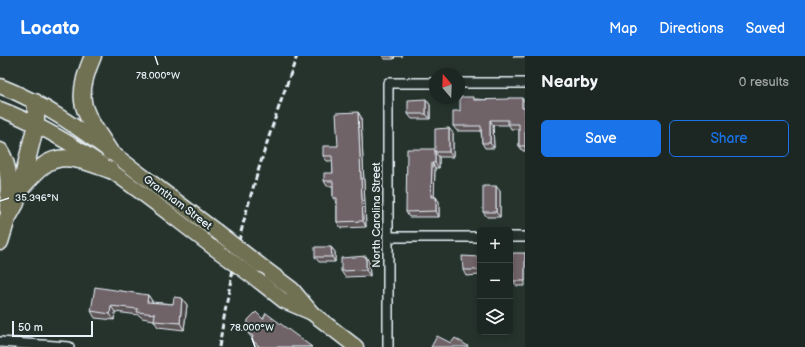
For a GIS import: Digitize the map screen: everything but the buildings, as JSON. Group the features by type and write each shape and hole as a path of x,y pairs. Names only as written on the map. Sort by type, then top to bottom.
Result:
{"highway":[{"path":"93,56 83,80 82,100 90,121 110,152"},
{"path":"0,242 7,219 16,203 20,189 36,124 35,102"},
{"path":"0,151 7,166 9,180 7,219"},
{"path":"20,189 45,164 60,159 71,158 110,170"}],"main road":[{"name":"Grantham Street","path":"0,86 35,102 64,119 110,152 292,289 312,313 356,347"},
{"name":"Grantham Street","path":"0,109 36,124 83,152 110,170 284,301 312,313"}],"street":[{"name":"North Carolina Street","path":"388,347 388,83 429,83"},
{"path":"465,83 525,83"},
{"path":"388,237 477,237"},
{"path":"513,237 525,237"},
{"path":"0,342 69,347"}],"railway":[{"path":"219,347 243,224 268,139 297,56"}]}
